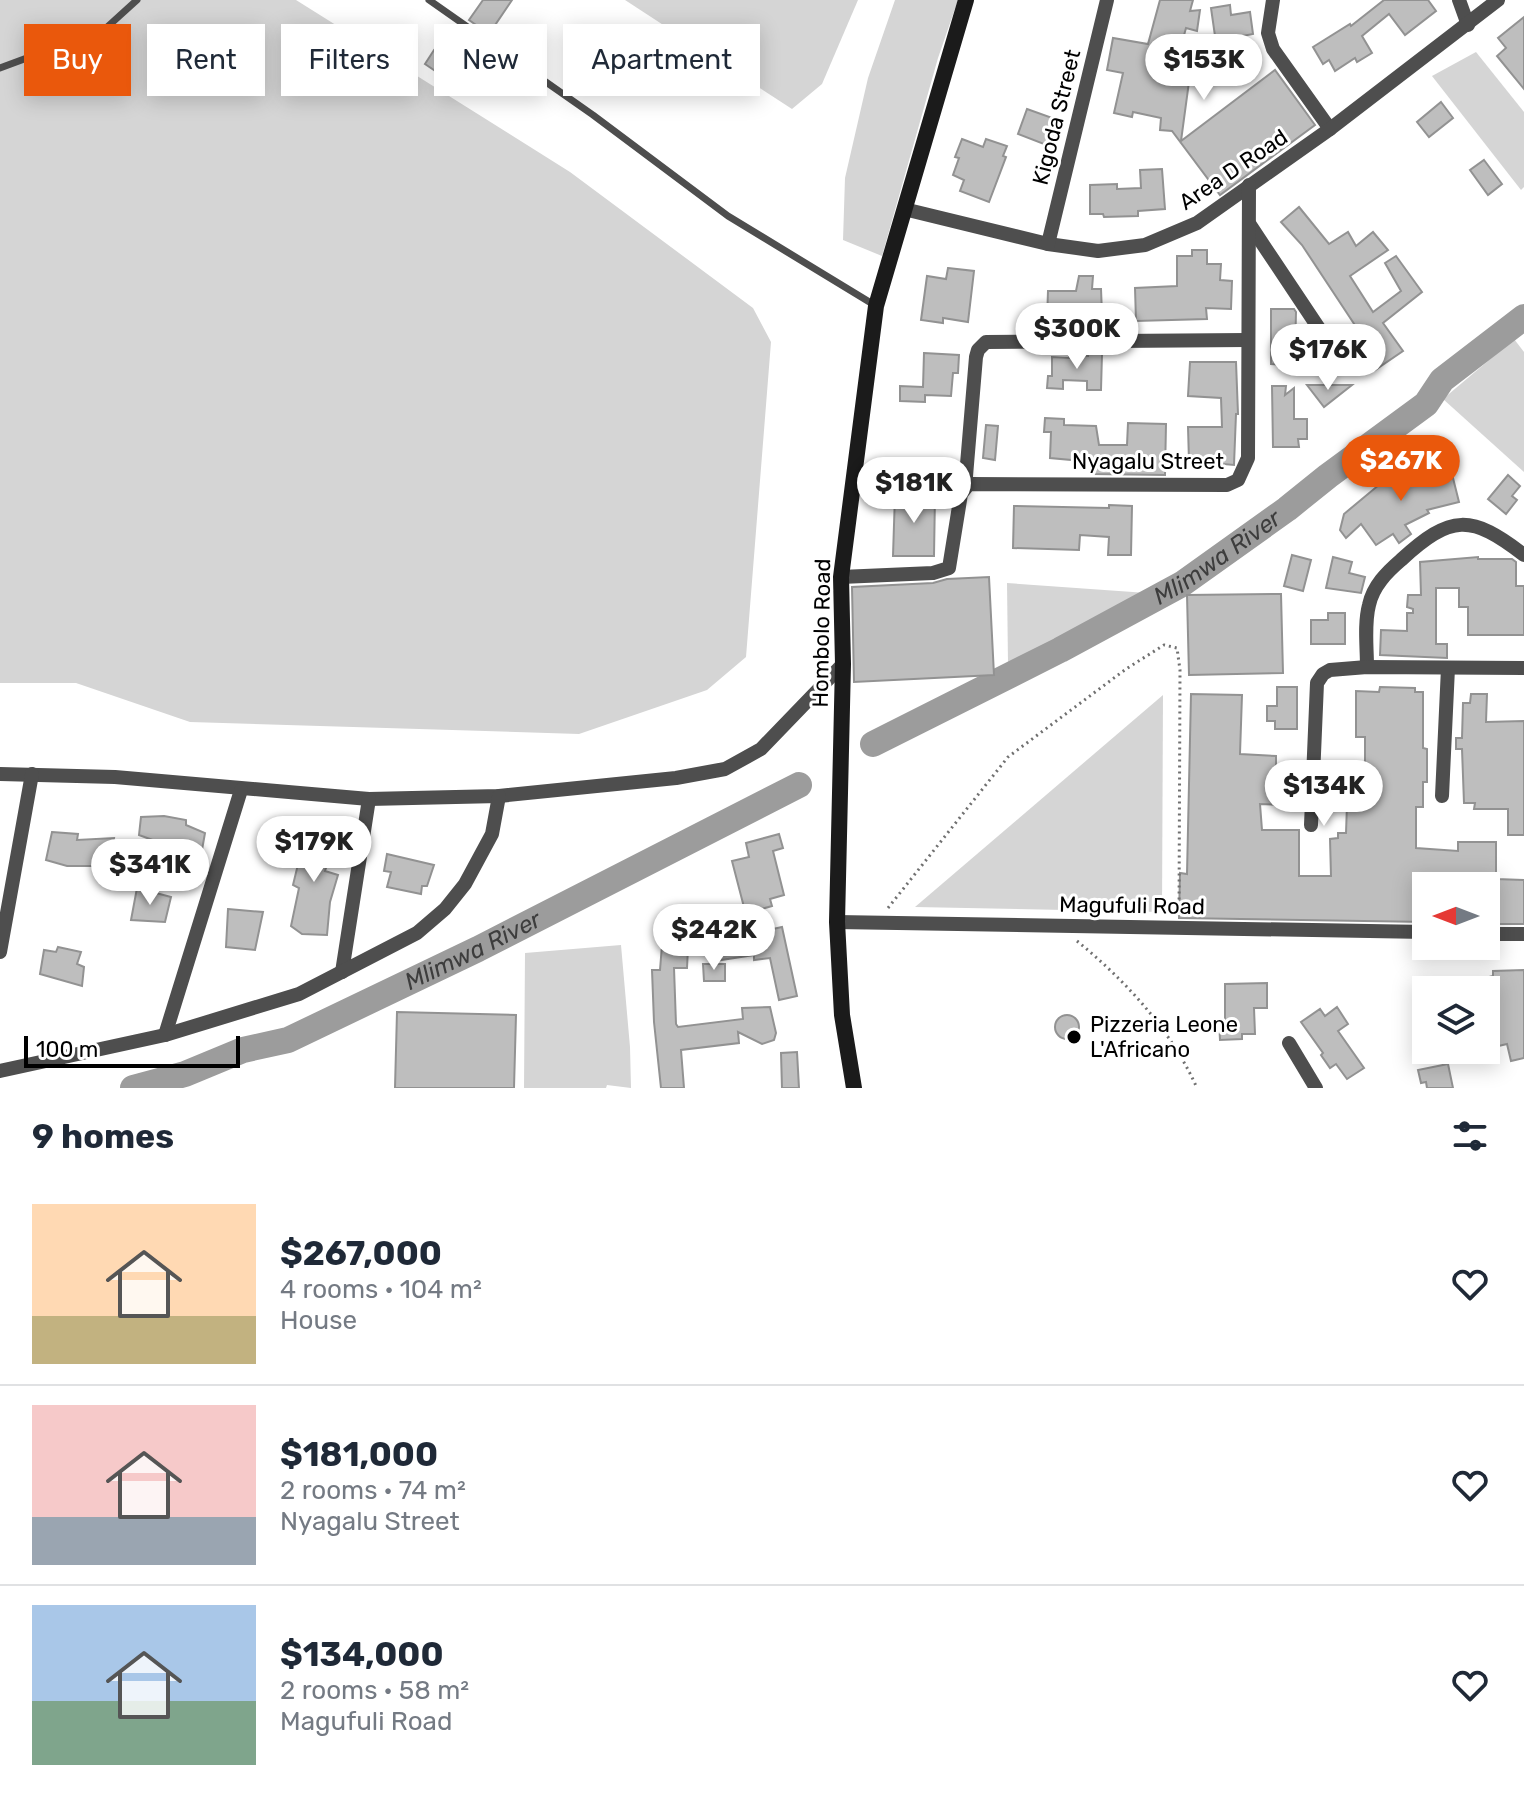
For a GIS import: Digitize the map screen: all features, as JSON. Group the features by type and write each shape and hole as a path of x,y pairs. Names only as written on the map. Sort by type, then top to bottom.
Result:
{"street":[{"name":"Hombolo Road","path":"854,1088 842,1015 837,922 843,664 841,577 876,306 966,0"},
{"name":"Kigoda Street","path":"1048,244 1107,0"},
{"path":"1273,0 1268,33 1273,49 1330,129"},
{"path":"1459,0 1468,25"},
{"name":"Area D Road","path":"904,209 1048,244 1098,251 1145,245 1197,223 1330,129 1498,0"},
{"name":"Nyagalu Street","path":"965,488 977,483 1233,484 1243,474 1248,458 1249,185"},
{"path":"1249,224 1334,351"},
{"path":"841,577 933,573 949,568 953,561 961,494 965,488 976,357 986,342 1247,340"},
{"path":"1367,667 1366,621 1376,586 1399,561 1435,531 1451,525 1485,528 1524,555"},
{"path":"0,774 115,777 369,799 499,796 676,778 725,769 761,749 843,664"},
{"path":"1311,825 1317,683 1323,674 1330,670 1367,667 1524,668"},
{"path":"1442,796 1448,668"},
{"path":"0,952 32,774"},
{"path":"165,1035 241,790"},
{"path":"0,1071 165,1035 299,994 417,933 445,909 465,884 492,834 499,796"},
{"path":"342,972 369,799"},
{"name":"Magufuli Road","path":"837,922 1412,932"},
{"path":"1500,934 1524,934"},
{"path":"1289,1043 1316,1088"}],"lane":[{"path":"0,68 105,29 137,0"},
{"path":"429,0 593,115 728,216 876,306"}],"path":[{"path":"874,923 895,901 1008,757 1126,669 1164,645 1177,648 1180,670 1179,928"},
{"path":"1060,926 1113,971 1163,1028 1197,1088"}],"shaded area":[{"path":"0,0 296,0 334,24 281,24 281,96 418,96 418,77 434,87 434,96 449,96 570,172 753,308 771,342 746,657 707,690 579,734 190,722 76,683 0,683"},
{"path":"625,0 858,0 822,84 792,109 760,88 760,24 662,24"},
{"path":"895,0 958,0 938,58 882,256 843,240 845,178 868,78"},
{"path":"1476,52 1524,112 1524,187 1521,190 1432,76"},
{"path":"1514,339 1524,352 1524,472 1443,399"},
{"path":"1007,583 1147,593 1008,664"},
{"path":"1163,695 1162,912 915,907"},
{"path":"621,945 631,1088 607,1085 606,1088 524,1088 525,953"}],"building":[{"path":"483,0 512,0 496,24 475,24 469,20"},
{"path":"1160,0 1193,0 1190,11 1200,10 1197,31 1186,28 1180,50 1193,52 1181,141 1275,70 1315,125 1220,195 1172,131 1160,130 1161,118 1133,112 1132,117 1114,113 1123,73 1107,70 1113,38 1148,44"},
{"path":"1384,0 1428,0 1436,11 1405,35 1389,14 1362,36 1372,53 1357,62 1355,58 1335,71 1329,60 1323,64 1313,47 1351,26"},
{"path":"1230,5 1231,15 1250,12 1253,34 1227,39 1215,36 1211,8"},
{"path":"1524,17 1524,89 1497,56 1506,48 1498,38"},
{"path":"434,50 434,70 425,64"},
{"path":"1441,102 1453,118 1429,137 1417,122"},
{"path":"1027,109 1058,120 1049,146 1018,134"},
{"path":"962,139 983,147 986,139 1007,146 1003,156 1006,157 989,202 960,191 964,180 953,175 959,158 955,157"},
{"path":"1484,160 1502,184 1488,195 1470,170"},
{"path":"1162,169 1165,209 1138,211 1138,216 1104,217 1103,214 1090,214 1090,185 1117,184 1117,189 1141,188 1140,170"},
{"path":"1299,207 1329,244 1348,232 1356,246 1373,232 1388,250 1350,276 1373,312 1401,291 1385,263 1396,256 1422,292 1383,323 1403,351 1375,370 1363,353 1370,348 1302,245 1281,222"},
{"path":"1192,250 1207,250 1207,264 1221,264 1220,280 1232,281 1231,309 1206,308 1207,319 1136,321 1135,288 1177,286 1177,256 1192,256"},
{"path":"948,268 974,271 968,322 943,318 943,323 921,320 927,276 946,279"},
{"path":"1079,276 1093,276 1092,289 1101,289 1102,314 1047,320 1048,291 1076,291"},
{"path":"1271,309 1294,309 1296,312 1295,353 1286,353 1286,365 1271,364"},
{"path":"924,353 959,355 958,373 953,373 951,396 925,395 925,402 900,401 900,386 923,387"},
{"path":"1088,353 1102,354 1101,390 1087,390 1087,381 1063,380 1063,389 1047,388 1048,376 1052,376 1052,357 1088,356"},
{"path":"1190,362 1236,362 1238,414 1234,465 1189,461 1188,427 1222,427 1221,398 1188,396"},
{"path":"1307,385 1352,385 1324,407"},
{"path":"1272,386 1286,386 1285,395 1294,388 1294,419 1307,419 1307,439 1298,439 1299,447 1273,447"},
{"path":"1045,418 1064,419 1064,425 1096,426 1099,445 1127,445 1128,423 1166,424 1165,475 1093,474 1093,462 1050,458 1051,432 1044,432"},
{"path":"986,425 998,426 995,460 983,458"},
{"path":"1449,462 1459,502 1427,510 1429,513 1405,525 1411,534 1399,543 1393,534 1376,545 1361,524 1346,538 1340,530 1344,514 1380,484 1414,465 1417,471"},
{"path":"883,463 900,464 898,484 881,483"},
{"path":"1508,475 1520,486 1512,496 1517,500 1506,514 1488,499"},
{"path":"895,494 935,495 934,556 893,556"},
{"path":"1109,505 1132,506 1131,555 1108,555 1109,537 1080,535 1079,550 1013,548 1014,506 1109,508"},
{"path":"1292,555 1311,560 1303,591 1284,586"},
{"path":"1333,557 1352,562 1349,573 1365,577 1361,593 1326,588"},
{"path":"1478,557 1512,559 1516,562 1516,586 1524,586 1524,635 1468,635 1468,607 1459,607 1459,588 1436,588 1436,644 1447,644 1447,658 1380,655 1381,630 1407,631 1407,613 1413,613 1413,609 1407,607 1408,595 1421,595 1420,562"},
{"path":"989,577 994,675 854,682 852,587"},
{"path":"1281,594 1283,673 1189,675 1187,595"},
{"path":"1328,613 1345,613 1345,644 1311,644 1311,620 1328,620"},
{"path":"1277,687 1297,687 1297,729 1275,729 1275,721 1267,721 1267,706 1277,706"},
{"path":"1380,687 1415,688 1415,692 1423,692 1423,748 1427,749 1427,782 1423,782 1423,807 1416,807 1416,848 1458,851 1458,842 1496,842 1496,872 1412,872 1412,922 1179,918 1180,873 1187,874 1191,694 1242,695 1240,754 1276,756 1276,776 1290,777 1289,793 1284,793 1283,805 1260,804 1262,830 1299,830 1299,876 1331,876 1330,839 1338,838 1338,833 1346,833 1344,775 1356,775 1356,762 1365,762 1365,737 1356,737 1356,691 1379,692"},
{"path":"1471,694 1487,694 1486,722 1524,721 1524,835 1508,835 1508,809 1474,809 1475,803 1464,803 1462,749 1456,749 1456,738 1462,738 1463,703 1470,703"},
{"path":"164,816 186,820 186,825 205,833 202,850 158,842 139,835 141,817"},
{"path":"301,831 336,837 325,871 338,875 330,902 327,935 302,934 291,926 299,888 293,885 300,856 297,850"},
{"path":"52,832 78,834 77,840 114,838 112,848 124,849 115,878 95,873 98,866 67,866 46,860"},
{"path":"779,834 783,848 773,851 784,895 770,899 772,906 758,910 764,931 782,927 797,996 779,1000 770,958 754,960 754,955 721,960 718,942 752,938 732,861 749,857 746,843"},
{"path":"387,854 434,865 421,894 387,887 391,872 384,871"},
{"path":"1500,879 1524,880 1524,924 1500,924"},
{"path":"137,888 171,897 165,922 131,920"},
{"path":"228,909 263,912 255,950 226,947"},
{"path":"662,945 688,948 687,968 674,968 678,1027 743,1019 742,1008 770,1007 776,1033 774,1040 762,1044 738,1032 739,1043 681,1050 684,1088 661,1088 652,970 660,970"},
{"path":"58,947 81,952 77,964 84,967 82,986 40,974 44,950 56,952"},
{"path":"703,964 725,964 725,981 704,981"},
{"path":"1524,970 1524,1058 1511,1061 1507,1044 1500,1046 1500,976 1493,976 1493,971"},
{"path":"1267,983 1267,1008 1254,1008 1255,1034 1242,1034 1242,1039 1220,1040 1219,1020 1225,1020 1225,984"},
{"path":"1337,1007 1348,1024 1338,1031 1364,1068 1347,1079 1336,1064 1330,1068 1301,1022 1320,1009 1325,1016"},
{"path":"397,1012 516,1015 514,1088 395,1088"},
{"path":"1067,1015 1076,1018 1079,1027 1076,1036 1067,1039 1058,1036 1055,1027 1058,1018"},
{"path":"797,1052 799,1088 782,1088 781,1053"},
{"path":"1448,1064 1453,1088 1427,1088 1426,1082 1421,1083 1418,1070"}],"waterway":[{"name":"Mlimwa River","path":"873,744 1060,650 1182,584 1426,404 1442,380 1524,317"},
{"name":"Mlimwa River","path":"133,1088 185,1074 243,1050 288,1040 478,949 799,785"}],"place":[{"name":"Pizzeria Leone L'Africano","path":"1074,1037"}]}
